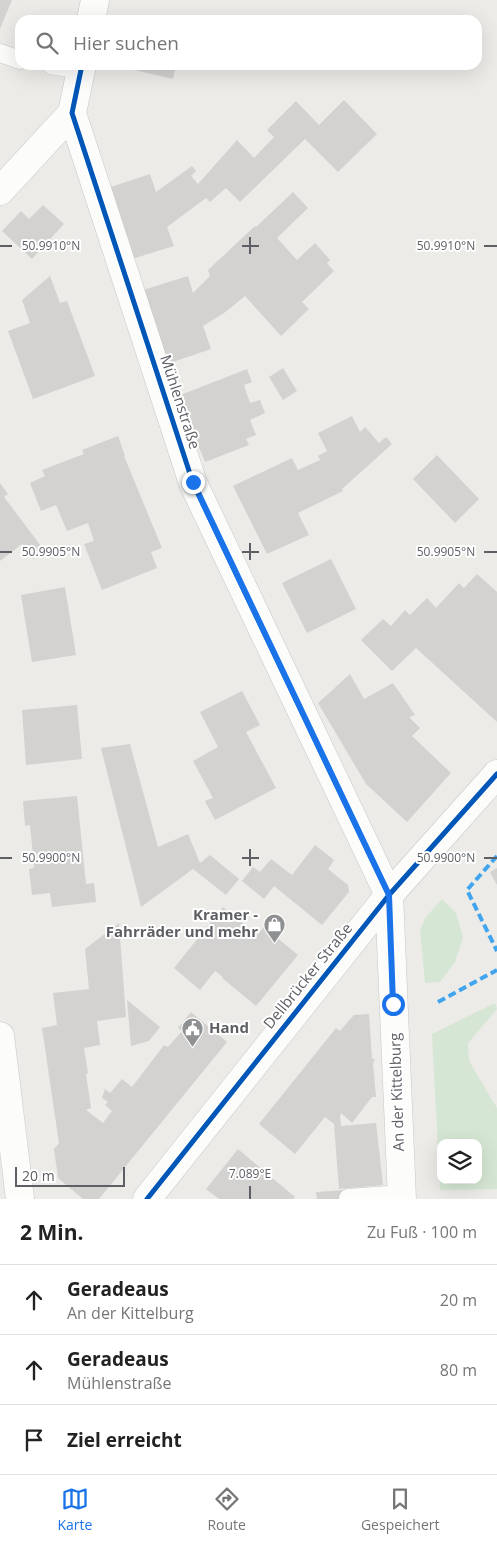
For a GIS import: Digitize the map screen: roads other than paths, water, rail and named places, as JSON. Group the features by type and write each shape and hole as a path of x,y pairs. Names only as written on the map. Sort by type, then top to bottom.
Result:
{"street":[{"path":"92,15 95,0"},
{"name":"Mühlenstraße","path":"81,70 72,113 193,482 389,895"},
{"path":"0,191 72,113"},
{"name":"Dellbrücker Straße","path":"147,1199 389,895 497,774"},
{"name":"An der Kittelburg","path":"389,895 402,1197"},
{"path":"0,1036 3,1085 20,1199"}],"lane":[{"path":"0,53 15,59"},
{"path":"348,1198 402,1197"}],"place":[{"name":"Kramer - Fahrräder und mehr","path":"274,943"},
{"name":"Hand","path":"193,1047"}]}
